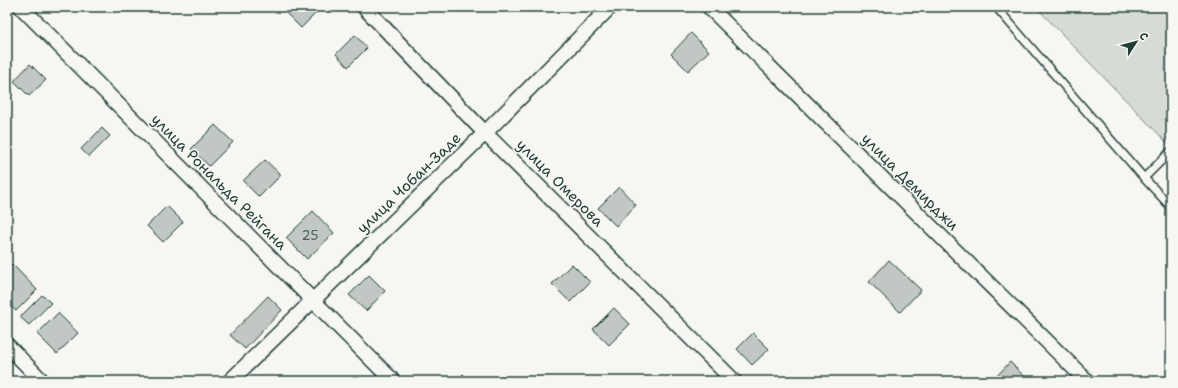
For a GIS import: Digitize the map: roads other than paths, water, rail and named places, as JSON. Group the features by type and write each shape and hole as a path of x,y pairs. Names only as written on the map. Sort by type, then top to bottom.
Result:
{"street":[{"name":"улица Рональда Рейгана","path":"21,7 393,381"},
{"name":"улица Омерова","path":"364,7 485,133 734,381"},
{"name":"улица Чобан-Заде","path":"230,381 485,133 610,7"},
{"name":"улица Демирджи","path":"709,7 1087,381"},
{"path":"7,345 42,381"}],"lane":[{"path":"996,7 1144,178 1171,207"},
{"path":"1144,178 1171,151"}]}
